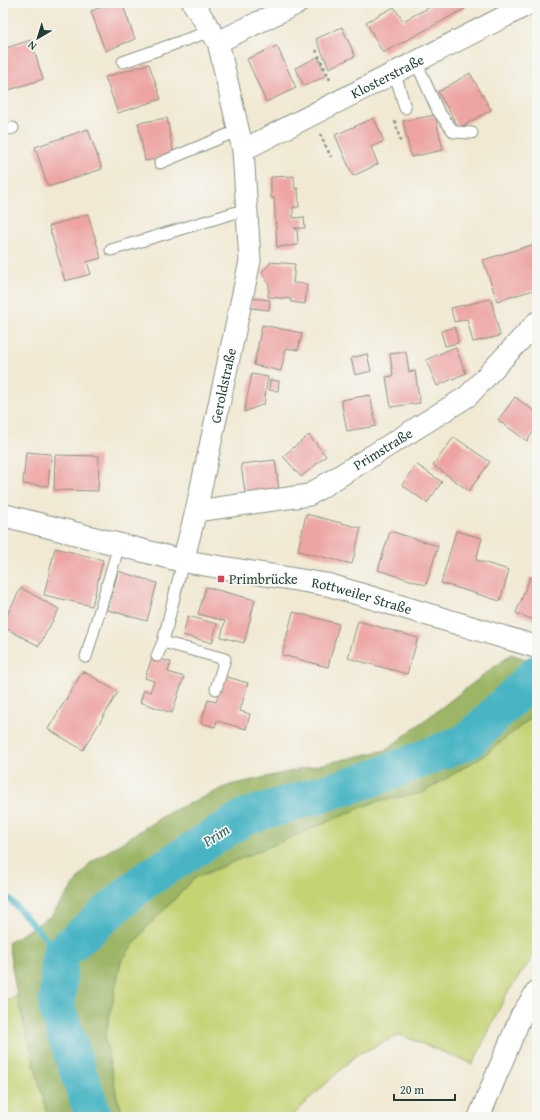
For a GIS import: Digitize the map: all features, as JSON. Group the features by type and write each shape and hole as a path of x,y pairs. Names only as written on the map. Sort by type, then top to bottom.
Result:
{"street":[{"name":"Geroldstraße","path":"183,561 196,511 250,261 241,140 215,36 192,3"},
{"path":"215,36 298,3"},
{"name":"Klosterstraße","path":"241,140 311,115 531,3"},
{"name":"Primstraße","path":"196,511 309,496 468,396 537,322"},
{"name":"Rottweiler Straße","path":"3,515 183,561 329,585 531,645"},
{"path":"479,1117 521,1016 537,991"}],"lane":[{"path":"123,62 215,36"},
{"path":"416,62 438,111 454,132 472,132"},
{"path":"395,73 405,108"},
{"path":"160,163 241,140"},
{"path":"111,250 247,209"},
{"path":"86,657 119,545"},
{"path":"157,656 163,642 183,561"},
{"path":"163,642 225,659 216,689"}],"path":[{"path":"316,50 340,101"},
{"path":"401,144 395,120 405,108"},
{"path":"311,115 331,157"}],"green space":[{"path":"511,654 537,663 537,713 483,756 422,793 377,801 195,878 146,928 121,961 105,1038 117,1098 124,1117 48,1117 17,996 8,943 51,916 90,863 168,813 230,785 386,750"},
{"path":"537,713 537,951 506,995 473,1064 400,1035 356,1055 291,1117 124,1117 117,1098 105,1038 121,961 146,928 195,878 377,801 422,793 483,756"},
{"path":"17,996 48,1117 3,1117 3,1002"}],"building":[{"path":"114,3 122,3 135,39 105,51 91,11"},
{"path":"428,3 463,3 466,8 383,53 366,22 394,7 403,21 430,7"},
{"path":"342,27 355,56 329,68 316,39"},
{"path":"31,40 43,79 3,92 3,49"},
{"path":"277,46 296,88 266,102 247,59"},
{"path":"318,57 326,76 304,86 295,68"},
{"path":"149,64 161,99 118,113 105,77"},
{"path":"470,73 491,110 459,128 438,92"},
{"path":"435,115 443,150 411,157 403,121"},
{"path":"167,118 174,156 145,161 138,123"},
{"path":"374,118 384,141 371,147 378,164 353,176 335,135"},
{"path":"88,129 102,169 48,187 35,147"},
{"path":"294,176 295,189 298,188 299,207 293,207 293,218 304,217 305,228 294,228 297,229 298,245 277,247 274,198 271,198 271,177"},
{"path":"88,214 101,258 87,262 91,274 65,281 49,226"},
{"path":"532,245 537,260 537,289 497,301 483,260"},
{"path":"271,262 295,264 293,283 307,284 305,304 291,302 291,299 268,297 269,285 262,272"},
{"path":"252,298 270,300 269,310 251,308"},
{"path":"491,299 500,336 473,342 467,319 454,322 451,308"},
{"path":"262,325 302,333 298,350 286,348 281,371 254,365"},
{"path":"455,327 458,343 445,346 441,331"},
{"path":"455,347 466,373 437,386 426,360"},
{"path":"406,352 409,372 415,371 420,403 391,407 386,377 393,376 390,354"},
{"path":"367,354 371,371 355,375 351,358"},
{"path":"252,374 268,377 264,404 244,412"},
{"path":"270,380 279,381 278,391 269,390"},
{"path":"370,395 376,426 347,431 341,400"},
{"path":"515,397 537,413 537,427 527,441 498,420"},
{"path":"309,435 326,456 301,477 283,456"},
{"path":"454,437 490,462 469,491 433,465"},
{"path":"26,452 51,454 48,486 23,484"},
{"path":"55,455 99,456 98,491 54,490"},
{"path":"275,460 279,490 245,493 241,464"},
{"path":"416,464 442,482 427,503 402,485"},
{"path":"306,514 361,528 352,564 298,551"},
{"path":"390,531 438,546 426,585 378,570"},
{"path":"456,531 482,538 476,560 509,570 500,601 441,583"},
{"path":"55,548 103,560 92,606 44,595"},
{"path":"118,571 157,583 147,621 108,610"},
{"path":"530,577 537,580 537,621 516,613"},
{"path":"206,587 255,600 244,643 221,637 225,621 198,614"},
{"path":"21,588 59,609 39,646 3,627 3,622"},
{"path":"293,612 339,624 328,667 282,655"},
{"path":"188,616 217,624 212,643 183,635"},
{"path":"358,621 418,638 407,674 348,658"},
{"path":"152,657 171,662 168,672 184,677 172,713 140,702 144,690 150,692 154,681 145,678"},
{"path":"83,671 118,692 83,750 48,729"},
{"path":"224,676 248,683 240,711 250,714 246,729 217,721 215,727 201,723 208,700 216,702"}],"waterway":[{"name":"Prim","path":"94,1117 57,1008 60,954 144,881 245,817 368,780 468,741 537,673"},
{"path":"3,892 60,954"}],"place":[{"name":"Primbrücke","path":"221,579"}]}
